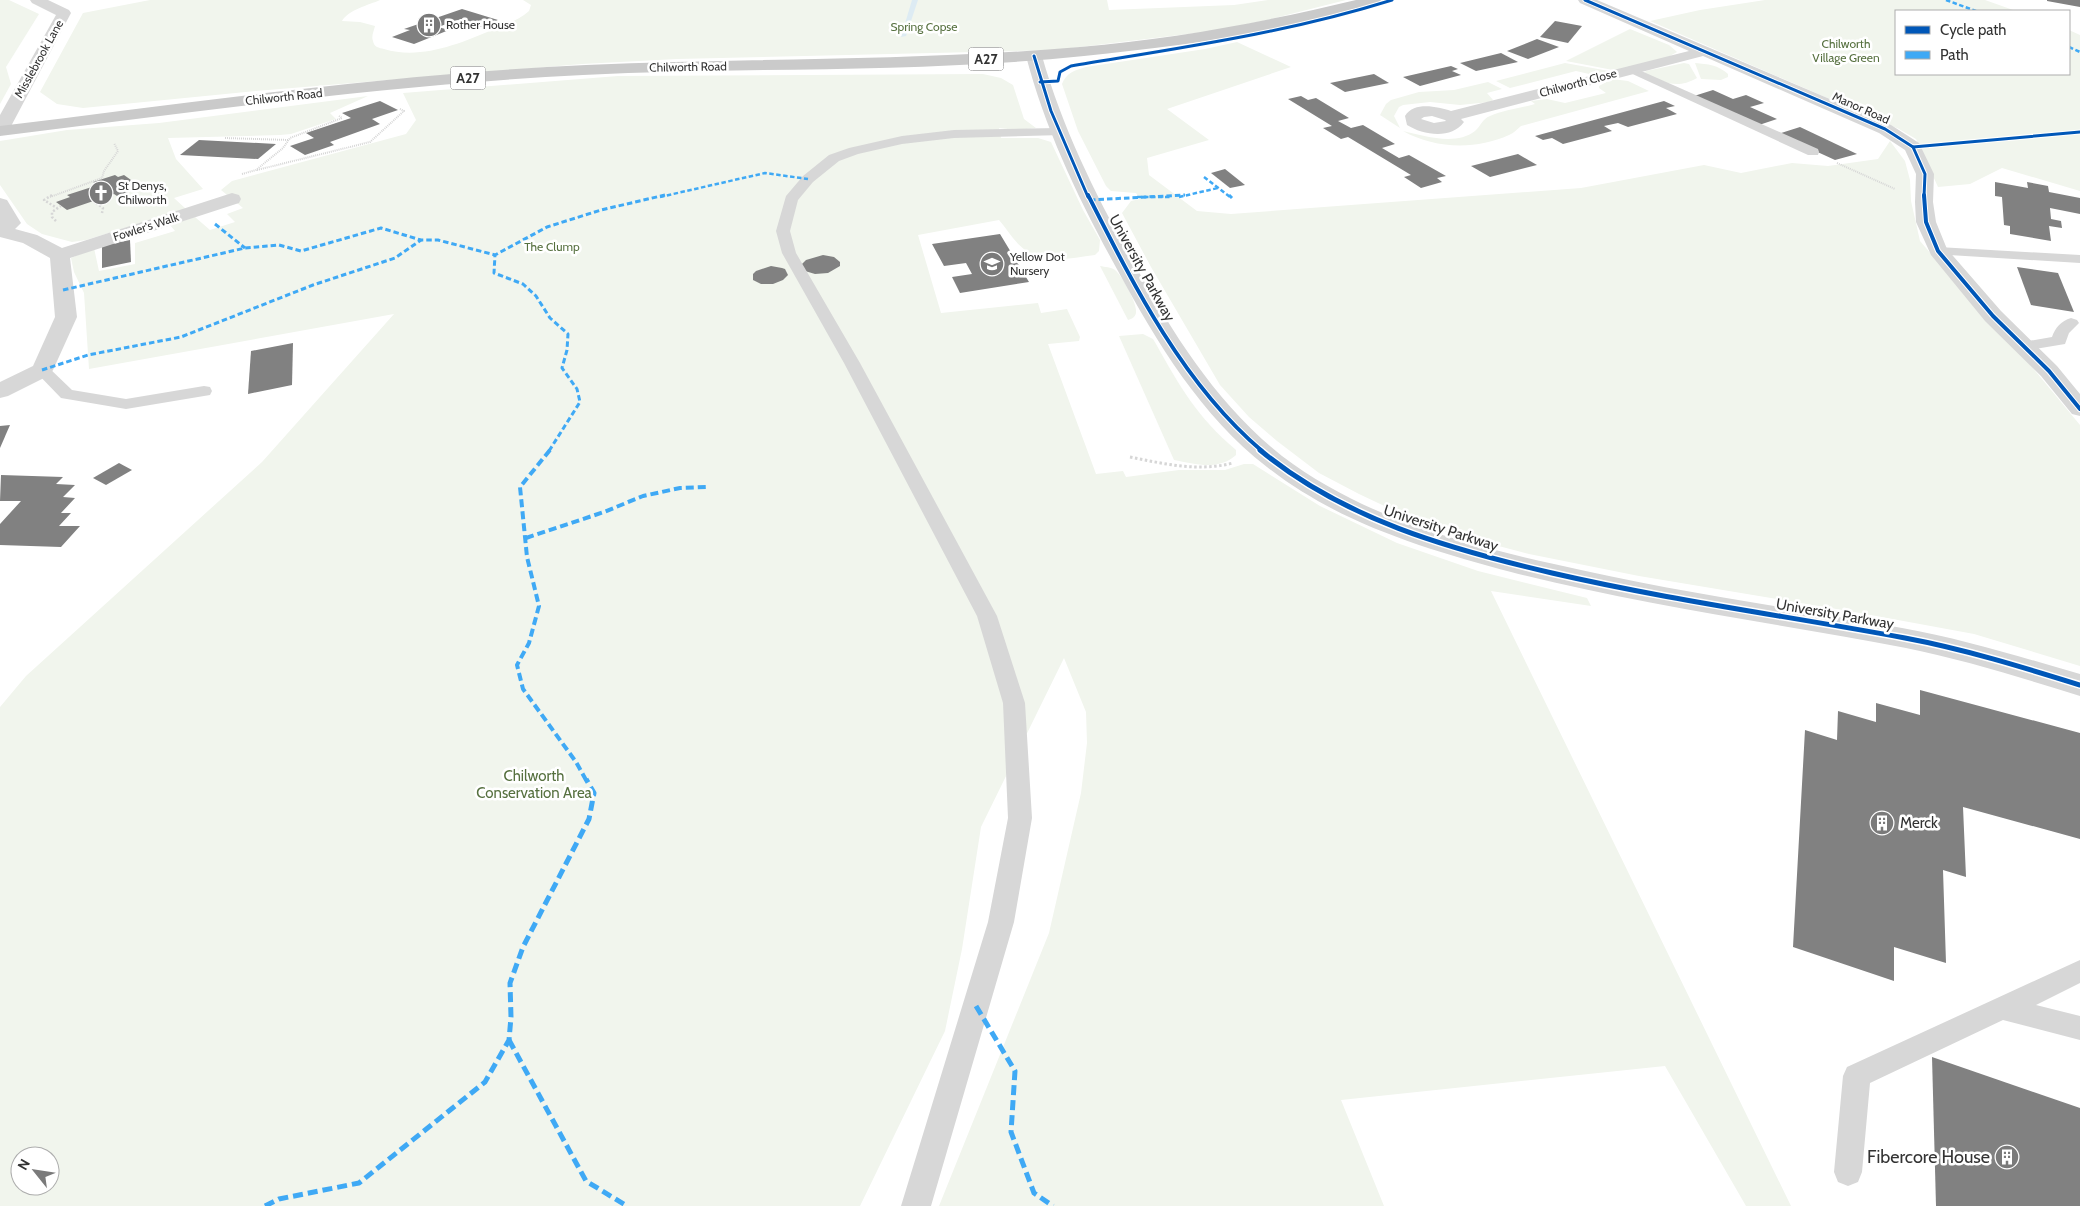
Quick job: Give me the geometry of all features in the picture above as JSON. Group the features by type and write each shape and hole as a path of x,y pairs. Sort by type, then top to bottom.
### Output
{"main road":[{"name":"Chilworth Road","path":"0,131 386,86 586,70 841,64 1034,56 1116,50 1226,35 1308,18 1374,0"}],"street":[{"name":"Misslebrook Lane","path":"0,131 64,13 37,0"},
{"name":"Manor Road","path":"1585,0 1885,129 1913,147 1925,174 1924,202 1926,222 1938,252 1992,316 2049,371 2080,409"},
{"name":"Chilworth Close","path":"1450,116 1706,51"},
{"name":"University Parkway","path":"1034,56 1040,82 1058,132 1112,242 1157,325 1200,387 1224,416 1262,451 1307,485 1365,516 1407,533 1457,549 1566,578 1950,648 2080,685"},
{"name":"Fowler's Walk","path":"60,255 232,199"},
{"path":"0,204 11,224 0,231"},
{"path":"0,231 30,238 60,255 66,317 42,370 0,391"}],"lane":[{"path":"1630,70 1813,152"},
{"path":"916,1206 1001,922 1020,818 1014,703 987,616 852,363 788,252 783,231 791,199 808,179 834,158 854,151 902,140 954,134 1058,132"},
{"path":"1938,252 2080,259"},
{"path":"2023,346 2058,342 2062,331 2071,323"},
{"path":"42,370 68,394 126,404 204,391"},
{"path":"1848,1172 1857,1076 2080,971"},
{"path":"2002,1008 2080,1028"}],"path":[{"path":"235,177 256,170 370,142 404,111 384,97 386,86"},
{"path":"224,138 288,140 306,131 342,118 335,113 343,110"},
{"path":"57,208 44,200 102,178 104,171 118,151 117,145 110,136 112,127 120,116"},
{"path":"256,170 283,148 288,140"},
{"path":"1813,152 1924,202"},
{"path":"61,206 52,212 52,217 61,223"},
{"path":"1130,457 1189,468 1208,468 1238,462 1262,451"}],"green space":[{"path":"0,0 9,0 39,14 6,67 11,84 0,104"},
{"name":"Spring Copse","path":"150,0 380,0 354,11 342,21 360,22 375,26 372,37 376,46 398,52 411,53 425,52 453,45 516,20 529,11 531,5 523,0 1107,0 1109,10 1234,5 1268,0 1346,0 1267,20 1213,31 1055,50 677,59 582,64 256,91 83,108 57,104 40,92 83,13"},
{"name":"Chilworth Village Green","path":"1765,0 1985,0 2013,10 1895,10 1895,75 2070,75 2070,30 2080,35 2080,191 2002,168 1970,184 1938,187 1916,139 1899,129 1650,21 1700,10"},
{"path":"1630,29 1669,45 1677,52 1663,60 1618,71 1566,61"},
{"path":"1237,42 1291,67 1167,109 1209,140 1147,158 1149,175 1197,211 1231,214 1581,188 1704,165 1741,173 1792,163 1828,166 1878,159 1890,141 1905,161 1920,241 1968,297 2022,355 2080,425 2080,666 1974,634 1639,576 1529,554 1431,528 1319,473 1249,417 1220,385 1151,267 1122,213 1131,201 1140,199 1136,193 1111,191 1106,186 1078,131 1062,84 1071,72 1086,67 1205,49"},
{"path":"1565,63 1609,71 1598,76 1576,71 1510,88 1496,81"},
{"path":"1684,63 1689,64 1697,78 1683,84 1664,82 1644,73 1646,71"},
{"path":"1695,63 1717,67 1728,74 1728,77 1721,80 1701,79"},
{"name":"Chilworth Conservation Area","path":"983,74 1001,78 1013,85 1024,119 1036,128 1016,130 999,128 1001,138 1038,138 1051,142 1083,210 1100,240 1099,251 1095,255 1068,259 1041,258 1021,247 999,220 918,235 941,313 1038,303 1041,313 1067,309 1080,337 1079,341 1048,344 1096,474 1123,471 1126,477 1179,470 1225,470 1244,464 1253,464 1320,506 1397,543 1478,571 1587,598 1591,606 1491,591 1791,1206 1746,1206 1665,1066 1341,1100 1384,1206 939,1206 1049,933 1081,793 1087,743 1086,712 1064,658 981,827 962,949 945,1031 860,1206 0,1206 0,707 26,676 262,462 394,314 89,369 84,293 74,272 71,258 94,248 99,271 135,264 135,243 175,231 170,225 195,217 210,230 235,222 227,214 243,208 221,190 232,181 406,134 416,120 403,93 618,76"},
{"path":"1612,79 1628,81 1649,91 1521,126 1509,135 1483,143 1469,145 1442,144 1415,137 1403,131 1440,138 1459,138 1475,131 1487,117 1535,104 1531,101 1547,99 1565,103 1606,93 1599,86"},
{"path":"1488,82 1502,89 1487,93 1493,100 1490,102 1460,105 1430,102 1403,105 1399,107 1394,116 1400,128 1380,115 1386,104 1391,100 1419,92 1454,90"},
{"path":"368,96 330,113 336,119 291,134 168,138 176,159 203,189 174,198 186,209 86,240 72,242 42,234 27,224 0,185 0,141 67,130 159,123"},
{"path":"1100,266 1110,268 1118,273 1132,297 1136,309 1134,317 1128,320"},
{"path":"1143,334 1153,339 1190,401 1210,426 1236,450 1236,455 1229,460 1214,465 1174,460 1119,336"}],"building":[{"path":"2080,0 2080,7 2047,1"},
{"name":"Rother House","path":"462,9 498,20 481,27 458,20 438,27 449,30 414,44 392,37 410,30 404,29"},
{"path":"1555,21 1582,26 1568,43 1540,37"},
{"path":"1537,39 1559,47 1528,59 1507,51"},
{"path":"1501,53 1518,62 1476,71 1460,63"},
{"path":"1451,66 1458,69 1452,71 1461,75 1420,86 1403,77"},
{"path":"1374,74 1389,83 1345,92 1330,83"},
{"path":"1713,90 1733,99 1746,95 1764,103 1750,107 1777,119 1759,125 1694,96"},
{"path":"1301,96 1308,100 1316,98 1349,118 1338,121 1351,128 1363,125 1395,144 1382,148 1399,158 1409,155 1446,176 1437,178 1442,182 1421,188 1404,177 1411,175 1348,137 1341,139 1323,128 1332,126 1288,99"},
{"path":"380,101 398,110 372,119 380,124 330,142 334,145 305,155 290,146 314,138 306,133 351,118 342,113"},
{"path":"1664,101 1675,106 1666,108 1677,114 1628,127 1618,123 1604,126 1612,131 1563,144 1552,138 1543,140 1535,136"},
{"path":"1800,127 1857,154 1835,160 1778,134"},
{"path":"199,140 276,144 258,159 180,155"},
{"path":"1518,154 1537,165 1490,177 1471,166"},
{"path":"1225,169 1245,185 1230,188 1211,173"},
{"name":"St Denys, Chilworth","path":"115,175 118,177 124,175 138,185 126,188 131,191 117,196 114,194 67,210 56,202 70,197 67,195 98,185 93,182"},
{"path":"1995,182 2028,188 2027,182 2048,186 2049,192 2080,198 2080,214 2050,208 2051,219 2061,221 2062,228 2049,226 2051,241 2010,234 2010,226 2004,225 2002,197 1995,196"},
{"name":"Yellow Dot Nursery","path":"1000,234 1029,282 960,293 952,277 972,274 966,263 944,266 932,244"},
{"path":"130,240 131,262 102,268 102,246"},
{"path":"823,255 834,257 840,262 840,266 828,273 815,274 805,271 801,265 806,260"},
{"path":"771,266 785,269 788,275 783,280 773,284 761,284 753,280 753,274 756,271"},
{"path":"2017,267 2058,273 2074,312 2031,305"},
{"path":"293,343 292,385 248,394 251,351"},
{"path":"10,425 0,448 0,426"},
{"path":"119,463 132,470 106,485 93,478"},
{"path":"1,475 63,477 56,484 75,485 63,497 75,498 61,513 71,513 59,526 80,526 61,547 0,545 0,524 21,501 0,501"},
{"name":"Merck","path":"1920,690 2080,733 2080,839 1963,807 1966,877 1943,870 1946,963 1894,947 1894,981 1793,947 1805,730 1837,740 1838,711 1876,722 1876,703 1920,715"},
{"name":"Fibercore House","path":"1932,1057 2080,1108 2080,1206 1936,1206"}],"waterway":[{"path":"903,36 915,0"}],"marked path":[{"path":"1946,0 1973,10"},
{"path":"2070,47 2080,52"},
{"path":"265,1206 279,1199 359,1183 485,1082 509,1040 511,1017 510,983 523,947 589,819 594,793 576,762 523,689 517,665 529,643 539,606 527,557 520,487 543,460 580,402 577,389 562,368 567,350 568,334 550,318 536,296 523,284 494,273 495,255 547,227 601,210 765,173 808,179"},
{"path":"1204,177 1232,198"},
{"path":"1090,200 1148,196 1178,197 1218,188"},
{"path":"215,224 245,248"},
{"path":"63,290 245,248 279,245 301,251 381,228 421,240 438,240 495,255"},
{"path":"42,370 88,355 181,337 313,285 395,258 421,240"},
{"path":"526,538 604,512 643,496 680,488 708,487"},
{"path":"976,1006 1015,1071 1011,1132 1034,1193 1053,1206"},
{"path":"509,1040 586,1181 627,1206"}],"cycle path":[{"path":"1040,82 1058,81 1060,72 1071,66 1250,37 1351,13 1392,0"},
{"path":"1585,0 1885,129 1913,147 1925,174 1924,202 1926,222 1938,251 1993,316 2049,371 2080,409"},
{"path":"1034,56 1061,138 1085,191 1126,268 1173,347 1209,397 1250,441 1300,480 1327,496 1384,523 1474,553 1603,584 1930,643 2032,670 2080,685"},
{"path":"1913,147 2080,132"}],"place":[{"name":"Rother House","path":"429,25"},
{"name":"St Denys, Chilworth","path":"101,193"},
{"name":"Yellow Dot Nursery","path":"992,264"},
{"name":"Merck","path":"1882,823"},
{"name":"Fibercore House","path":"2007,1157"}],"park label":[{"name":"The Clump","path":"552,247"}]}
